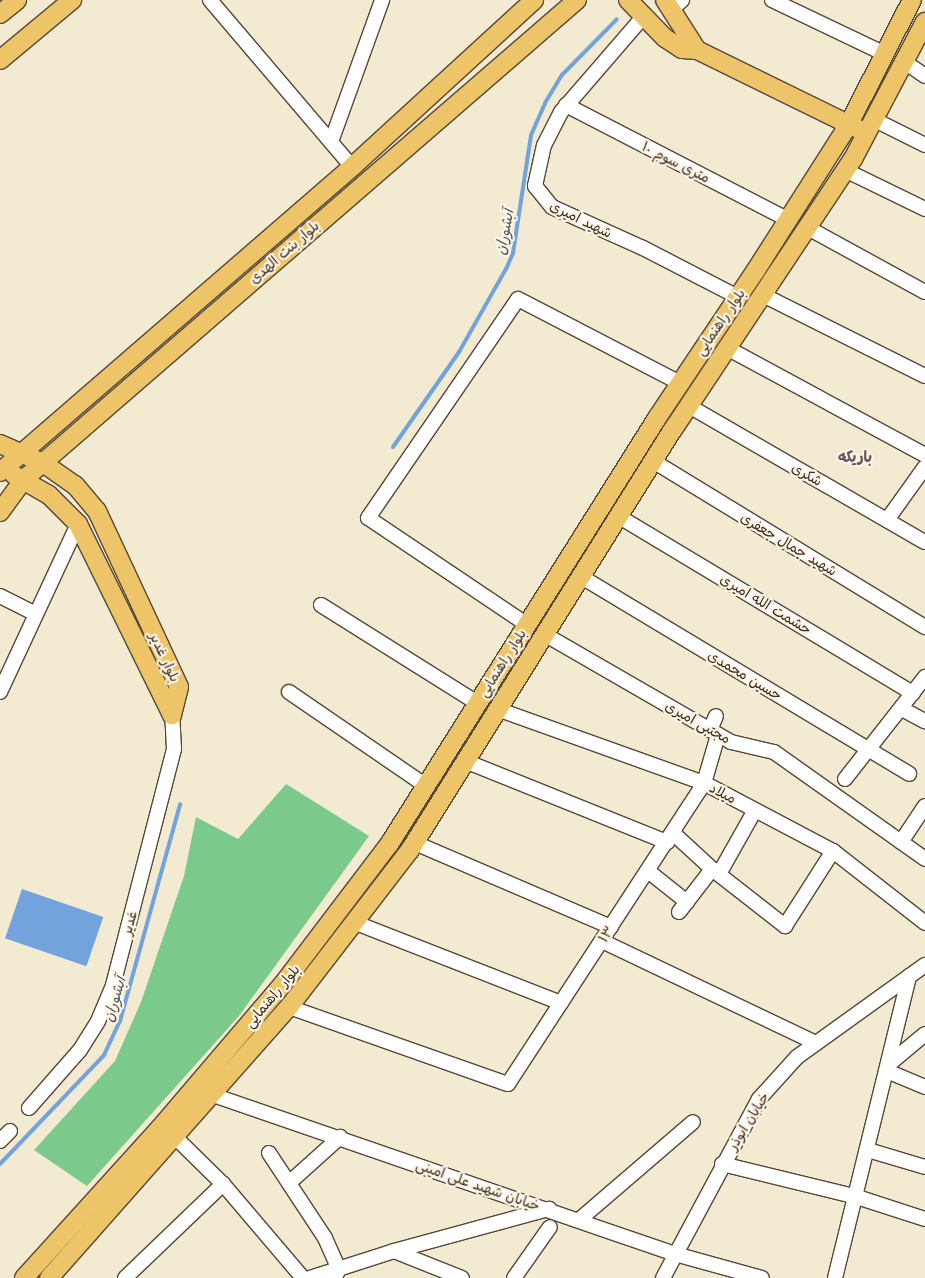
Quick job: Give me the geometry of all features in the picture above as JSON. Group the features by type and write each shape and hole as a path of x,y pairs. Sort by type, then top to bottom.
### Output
{"main road":[{"path":"0,14 16,0"},
{"path":"0,60 72,0"},
{"name":"بلوار بنت الهدی","path":"1,470 352,167 534,0"},
{"name":"بلوار بنت الهدی","path":"0,512 24,480 43,463 577,0"},
{"path":"628,0 643,17 682,49 697,50 849,124 871,126"},
{"name":"بلوار راهنمایی","path":"24,1278 198,1083 334,920 390,844 526,624 736,296 849,124 912,0"},
{"path":"672,3 697,50"},
{"name":"بلوار راهنمایی","path":"49,1278 176,1137 289,1007 356,923 414,843 653,461 845,170 906,63 925,22"},
{"name":"بلوار غدیر","path":"0,444 43,463 75,485 97,511 179,686 172,715"},
{"name":"بلوار غدیر","path":"1,470 24,480 49,495 78,524 172,715"}],"street":[{"path":"210,0 352,167"},
{"path":"331,142 382,0"},
{"path":"772,0 885,54"},
{"name":"شهید امیری","path":"643,17 566,104 550,130 536,174 535,186 542,198 552,207 643,248 736,296"},
{"path":"906,63 925,76"},
{"name":"۱۰ متری سوم","path":"566,104 787,219"},
{"path":"871,126 925,145"},
{"path":"845,170 925,210"},
{"path":"808,228 925,292"},
{"path":"763,295 925,376"},
{"path":"526,624 368,518 518,299 680,383"},
{"path":"727,348 925,455"},
{"name":"شکری","path":"689,406 925,542"},
{"name":"شهید جمال جعفری","path":"653,461 925,627"},
{"path":"887,520 925,467"},
{"name":"حشمت الله امیری","path":"618,516 913,693"},
{"path":"0,692 78,524"},
{"name":"حسین محمدی","path":"580,576 909,774"},
{"path":"0,596 36,614"},
{"path":"321,605 477,703"},
{"name":"مجتبی امیری","path":"544,634 731,742 774,752 925,859"},
{"path":"845,779 902,710 925,677"},
{"path":"289,692 425,785"},
{"name":"میلاد","path":"497,709 704,783 833,851 925,924"},
{"path":"902,710 925,721"},
{"name":"غدیر","path":"29,1108 80,1050 98,1021 113,985 174,749 172,715"},
{"name":"۱۳","path":"289,1007 508,1084 670,838 704,783 716,716"},
{"path":"465,761 670,838 785,926 833,851"},
{"path":"901,842 925,806"},
{"path":"648,871 683,907 716,872 755,810"},
{"path":"414,843 610,927"},
{"path":"356,923 561,1003"},
{"path":"602,941 816,1043"},
{"name":"خیابان ابوذر","path":"663,1278 758,1099 797,1057 925,965"},
{"path":"835,1278 857,1197 909,976"},
{"path":"888,1067 925,1034"},
{"path":"888,1067 925,1087"},
{"name":"خیابان شهید علی امینی","path":"198,1083 213,1094 675,1254 762,1278"},
{"path":"579,1220 693,1122"},
{"path":"176,1137 223,1184 302,1278"},
{"path":"289,1183 340,1137"},
{"path":"868,1150 925,1167"},
{"path":"269,1153 325,1238 337,1274"},
{"path":"722,1164 857,1197 925,1219"},
{"path":"125,1278 223,1184"},
{"path":"310,1278 337,1274 394,1251 549,1210"},
{"path":"514,1278 550,1227"},
{"path":"394,1251 462,1278"}],"green space":[{"path":"286,784 369,836 239,1016 87,1186 34,1150 115,1061 141,1002 184,876 196,817 238,839"}],"water":[{"path":"22,889 103,917 86,966 5,938"}],"waterway":[{"name":"آبشوران","path":"393,447 459,352 506,269 513,253 531,135 545,103 562,75 617,19"},
{"name":"آبشوران","path":"0,1164 104,1055 120,1021 180,804"}],"district":[{"name":"باریکه","path":"855,456"}]}
